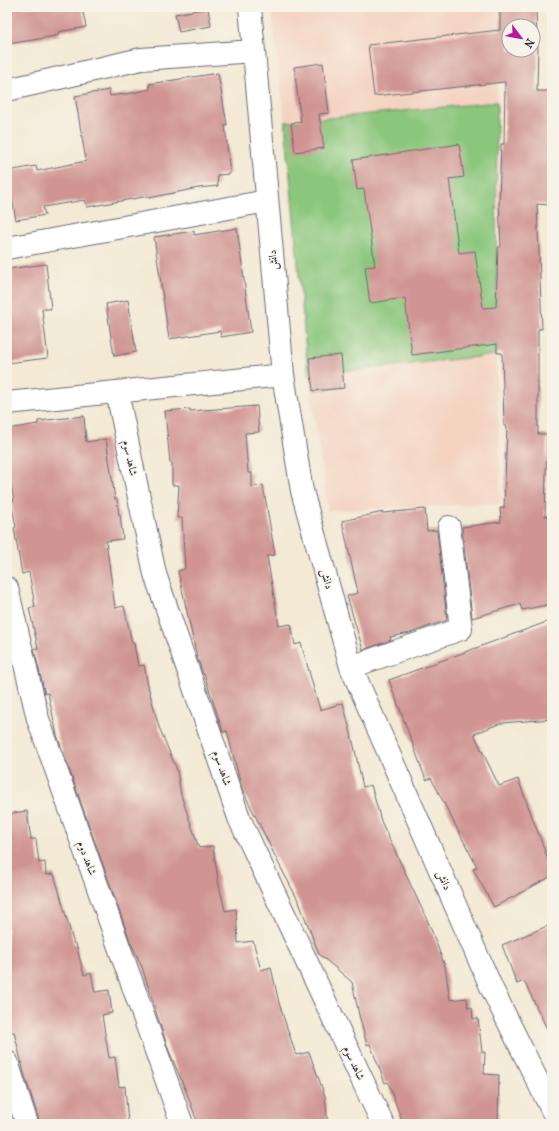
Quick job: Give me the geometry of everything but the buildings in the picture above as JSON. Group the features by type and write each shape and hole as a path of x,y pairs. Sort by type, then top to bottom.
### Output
{"street":[{"name":"دانش","path":"250,7 283,376 302,491 351,667 492,989 552,1110"},
{"path":"7,90 141,59 254,51"},
{"path":"7,248 268,200"},
{"path":"7,403 283,376"},
{"name":"شاهد سوم","path":"117,392 154,574 239,818 383,1124"},
{"path":"351,667 461,629 449,527"},
{"name":"شاهد دوم","path":"7,588 38,719 182,1124"},
{"path":"7,1062 27,1124"}],"shaded area":[{"path":"271,7 499,7 497,102 337,118 285,121"},
{"path":"496,355 501,503 328,511 308,375"}],"green space":[{"path":"497,102 496,355 308,375 285,122"}]}
